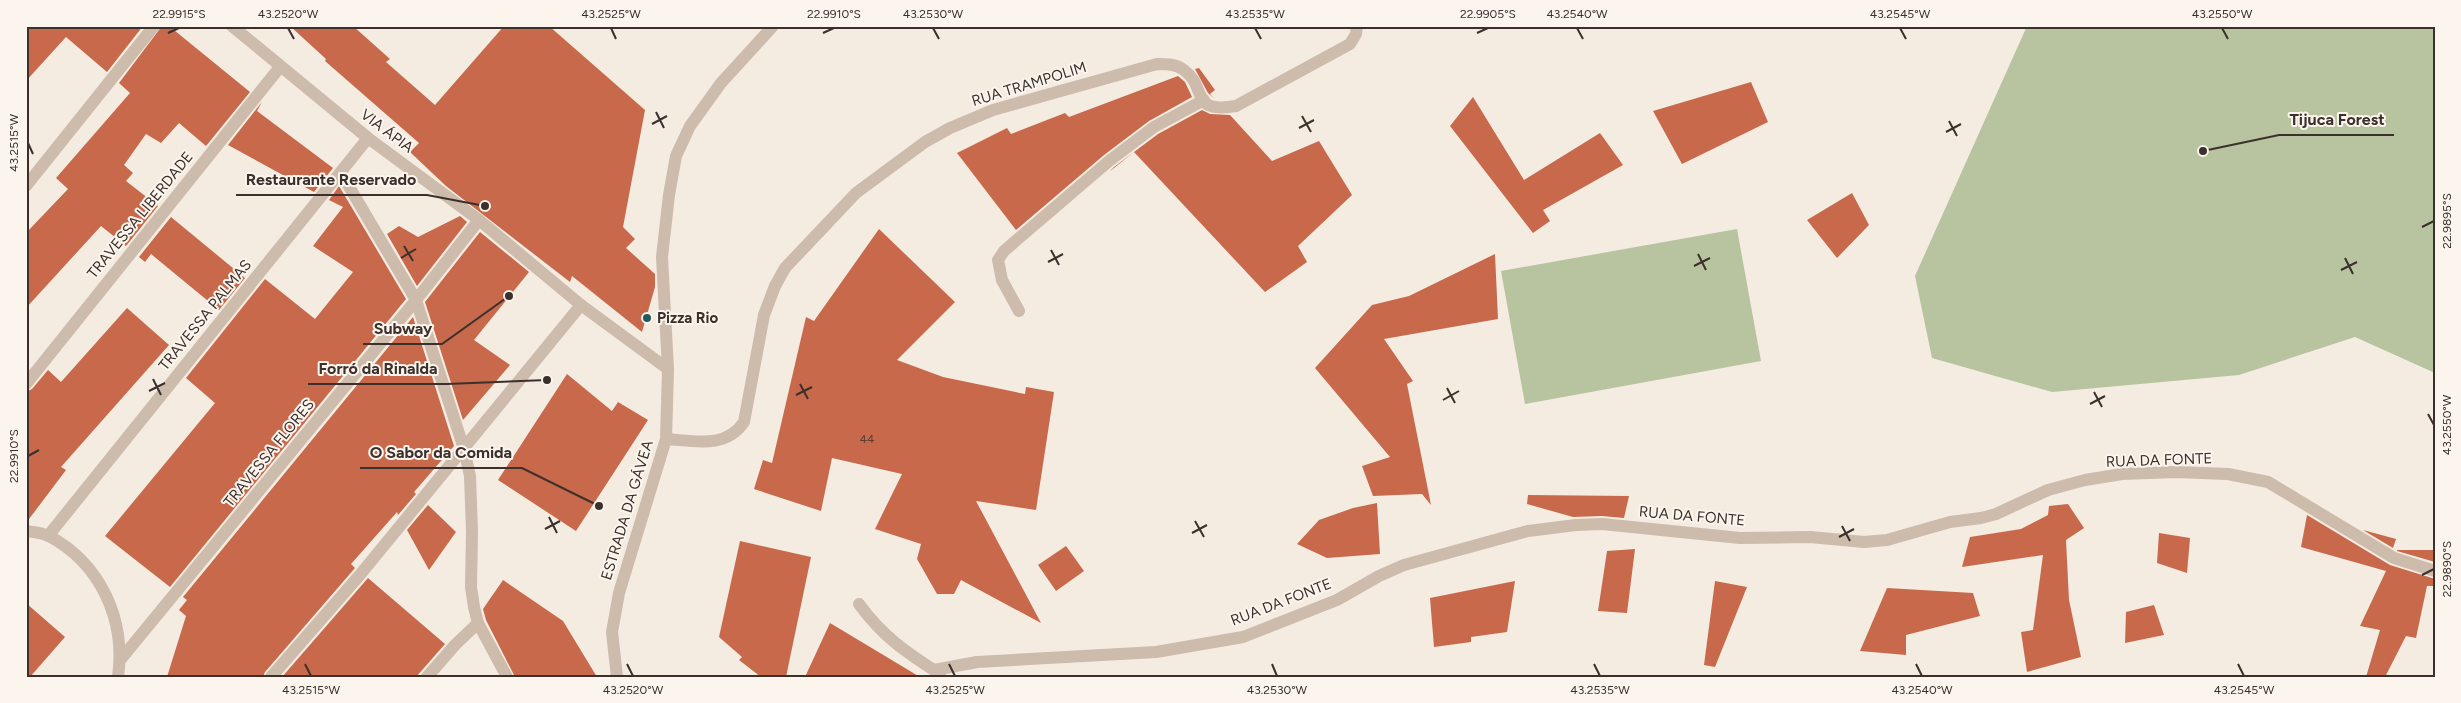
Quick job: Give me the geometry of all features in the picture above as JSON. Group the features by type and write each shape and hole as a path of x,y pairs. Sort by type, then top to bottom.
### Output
{"street":[{"path":"26,186 154,26"},
{"name":"VIA ÁPIA","path":"232,26 368,138 479,220 581,305 668,369"},
{"name":"ESTRADA DA GÁVEA","path":"613,675 612,632 619,593 666,439 668,369 662,257 669,195 676,156 690,126 720,83 773,26"},
{"path":"1019,311 1002,280 998,260 1004,251 1109,161 1154,127 1204,100 1218,109 1245,103 1350,44 1356,34 1357,26"},
{"name":"RUA TRAMPOLIM","path":"666,439 717,442 738,431 744,422 764,315 785,268 856,193 925,142 950,128 993,110 1157,64 1173,65 1184,70 1204,100"},
{"name":"TRAVESSA LIBERDADE","path":"26,384 280,67"},
{"name":"TRAVESSA PALMAS","path":"48,536 368,138"},
{"path":"341,172 416,300 464,449 470,476 471,587 478,623 507,677"},
{"name":"TRAVESSA FLORES","path":"121,659 416,300 479,220"},
{"path":"272,677 464,449 581,305"},
{"name":"RUA DA FONTE","path":"939,674 978,662 1156,652 1243,637 1337,600 1378,576 1404,565 1528,531 1576,524 1602,524 1740,538 1810,537 1864,542 1950,522 1981,518 1996,514 2048,490 2085,480 2122,474 2176,472 2228,474 2268,482 2394,558 2435,571"},
{"path":"26,531 48,536 85,563 104,591 117,621 121,659 118,677"},
{"path":"859,604 874,624 890,640 939,674"},
{"path":"427,677 455,645 478,623"}],"green space":[{"path":"2027,26 2435,26 2435,373 2355,337 2239,375 2052,392 1932,358 1915,276"},
{"path":"1737,229 1761,361 1525,404 1501,271"}],"building":[{"path":"26,26 143,26 107,72 66,37 26,81"},
{"path":"162,26 169,26 250,92 206,146 179,123 161,143 146,134 124,165 133,173 126,181 158,206 126,246 101,226 26,308 26,233 68,189 56,178 130,93 119,83"},
{"path":"290,26 353,26 390,59 386,62 435,105 504,26 549,26 645,110 623,227 635,239 626,248 655,274 655,287 642,332 572,276 570,282 446,186 410,152 419,143 325,61 326,59"},
{"path":"1199,68 1215,90 1210,94 1215,99 1208,93 1195,69"},
{"path":"1178,76 1185,82 1192,97 1149,121 1104,155 1016,230 957,153 1007,128 1011,134 1065,113 1069,117"},
{"path":"1751,82 1768,122 1682,164 1653,111"},
{"path":"1473,97 1524,180 1600,133 1623,165 1543,210 1550,221 1533,233 1450,126"},
{"path":"262,102 257,111 333,168 314,192 228,145"},
{"path":"1202,110 1210,114 1230,115 1272,161 1319,141 1352,195 1298,246 1307,262 1265,292 1134,152 1158,134"},
{"path":"339,186 406,299 170,587 105,536 215,403 186,378 265,279 315,319 353,272 313,246 343,207 329,200"},
{"path":"1852,193 1869,225 1837,258 1807,220"},
{"path":"460,216 467,222 417,286 387,234 399,226 418,237"},
{"path":"171,217 245,278 219,310 151,254 145,262 139,257"},
{"path":"879,229 955,302 897,360 943,377 1025,394 1026,387 1054,392 1036,510 976,501 1041,623 961,580 954,594 937,594 917,559 921,544 875,529 902,474 832,458 821,511 754,489 763,460 772,463 806,317 814,321"},
{"path":"480,232 529,272 474,340 510,365 463,420 425,302"},
{"path":"1495,254 1498,319 1384,339 1413,381 1407,384 1431,505 1422,494 1373,496 1362,466 1390,457 1315,368 1372,305 1409,296"},
{"path":"127,308 169,345 61,467 66,470 26,523 26,392 32,389 48,370 61,382"},
{"path":"413,317 454,446 414,492 416,494 398,515 397,512 351,564 355,568 265,672 263,677 167,677 186,616 179,610 187,600 183,597"},
{"path":"567,374 612,411 618,402 648,420 576,531 498,480"},
{"path":"1528,495 1629,496 1624,518 1602,516 1573,517 1527,504"},
{"path":"1377,503 1380,554 1327,558 1297,544 1319,520 1353,508"},
{"path":"2068,504 2084,528 2066,540 2069,600 2081,657 2027,672 2021,632 2033,630 2043,555 1962,567 1970,537 2021,529 2048,515 2049,506"},
{"path":"428,505 456,532 429,570 407,530"},
{"path":"2307,515 2390,565 2435,579 2435,586 2427,586 2416,638 2406,636 2385,677 2366,677 2380,630 2360,626 2386,571 2301,547"},
{"path":"2363,530 2396,539 2393,548"},
{"path":"2159,533 2190,538 2187,573 2157,563"},
{"path":"740,541 811,557 786,677 761,677 739,660 742,657 719,637"},
{"path":"1066,546 1084,571 1056,591 1038,565"},
{"path":"1635,549 1627,613 1598,611 1607,551"},
{"path":"2435,550 2435,562 2397,551"},
{"path":"368,578 445,644 416,677 282,677"},
{"path":"503,580 563,621 597,677 515,677 486,620 483,609"},
{"path":"1515,581 1507,632 1471,637 1471,642 1434,647 1430,598"},
{"path":"1715,581 1747,587 1715,667 1704,665"},
{"path":"1887,588 1973,593 1980,616 1906,635 1906,655 1860,651"},
{"path":"26,603 65,637 30,677 26,677"},
{"path":"2154,605 2164,635 2125,643 2126,612"},
{"path":"830,623 920,677 805,677"}],"place":[{"name":"Tijuca Forest","path":"2203,151"},
{"name":"Restaurante Reservado","path":"485,206"},
{"name":"Subway","path":"509,296"},
{"name":"Pizza Rio","path":"647,318"},
{"name":"Forró da Rinalda","path":"547,380"},
{"name":"O Sabor da Comida","path":"599,506"}]}
